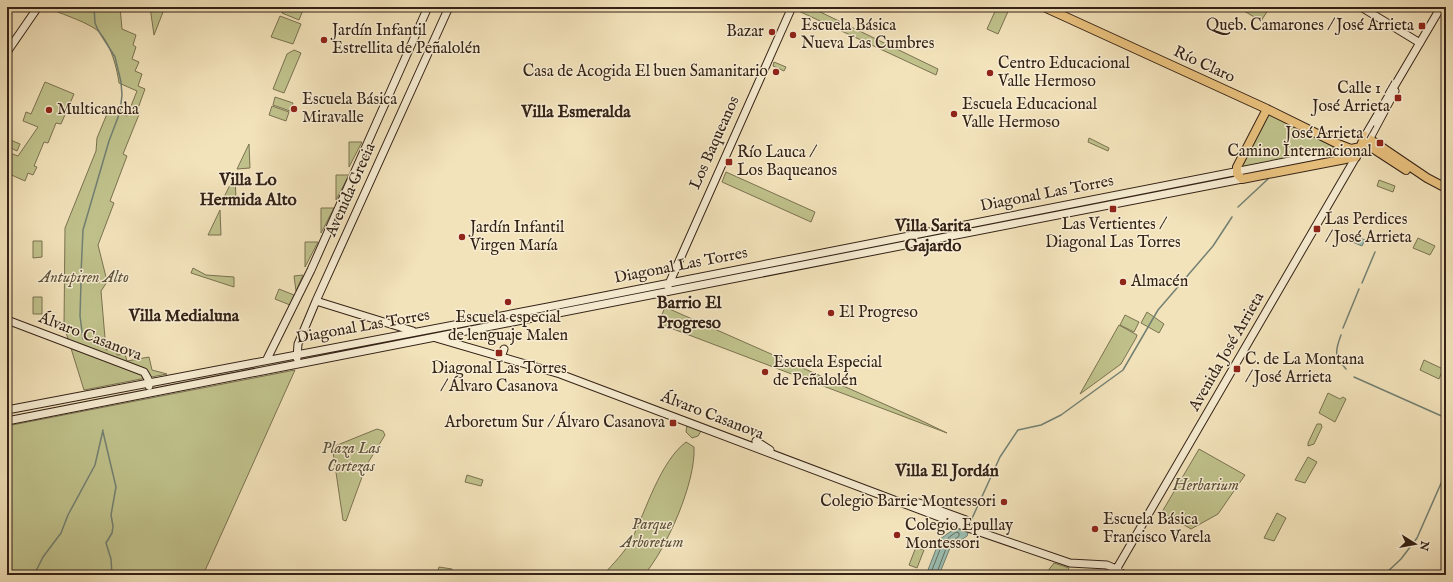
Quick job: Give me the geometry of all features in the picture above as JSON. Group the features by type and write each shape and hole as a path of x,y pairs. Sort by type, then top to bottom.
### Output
{"main road":[{"path":"7,52 38,7"},
{"name":"Avenida Grecia","path":"267,359 311,270 428,7"},
{"name":"Avenida Grecia","path":"296,365 300,339 316,301 449,7"},
{"name":"Los Baqueanos","path":"666,292 669,282 792,7"},
{"name":"Río Claro","path":"1044,7 1351,149"},
{"path":"1361,7 1420,42"},
{"name":"Avenida José Arrieta","path":"1114,573 1392,96 1397,83 1440,7"},
{"path":"1242,179 1238,176 1236,171 1267,109"},
{"path":"1365,141 1446,188"},
{"path":"1365,141 1446,194"},
{"name":"Diagonal Las Torres","path":"7,410 267,359 416,332 1351,149 1365,141"},
{"name":"Diagonal Las Torres","path":"7,421 1356,157"},
{"name":"Álvaro Casanova","path":"316,301 434,338 560,374 780,457 1070,563 1107,565 1114,573 1124,575"},
{"name":"Álvaro Casanova","path":"7,320 144,372 150,392"},
{"path":"501,357 504,349"},
{"path":"52,401 66,409"},
{"path":"756,441 780,457"},
{"name":"Álvaro Casanova","path":"908,504 919,503 966,525"}],"green space":[{"name":"Antupiren Alto","path":"46,7 120,7 122,29 136,35 133,45 136,47 132,59 139,62 135,71 142,74 138,86 145,89 137,111 140,112 123,154 127,156 110,201 114,203 98,245 106,277 109,279 101,291 106,350 116,348 117,355 125,354 127,361 149,357 152,370 167,374 84,390 64,326 65,228 96,151 97,138 109,109 127,116 137,91 119,83 108,45 99,32 82,22"},
{"path":"150,7 165,7 154,35"},
{"path":"284,7 297,7 303,10 299,20 282,13"},
{"path":"790,7 810,7 938,69 936,75"},
{"path":"997,7 1010,7 998,34 987,29"},
{"path":"1247,7 1270,7 1261,21 1244,11"},
{"path":"280,16 301,24 293,44 271,37"},
{"path":"294,50 301,53 284,93 273,89 287,54"},
{"path":"774,62 786,67 784,71 773,66"},
{"path":"45,82 74,94 61,124 56,123 48,143 44,142 34,166 37,167 33,175 28,173 25,181 7,173 7,152 18,156 38,127 23,121 26,112 31,114"},
{"path":"275,97 293,103 290,111 273,105"},
{"path":"272,106 289,112 286,121 269,115"},
{"path":"1268,112 1344,148 1237,169"},
{"path":"1089,138 1109,148 1108,151 1088,142"},
{"path":"8,139 20,144 17,151 7,146"},
{"path":"349,142 362,142 349,167"},
{"path":"249,144 250,168 237,169"},
{"path":"726,172 815,212 811,222 722,182"},
{"path":"235,175 236,200 222,201"},
{"path":"336,175 349,175 336,200"},
{"path":"1379,180 1395,186 1393,192 1377,186"},
{"path":"321,208 334,208 321,233"},
{"path":"220,210 221,235 208,235"},
{"path":"1418,238 1435,246 1430,255 1413,248"},
{"path":"33,241 42,241 42,257 33,258"},
{"path":"305,242 318,242 305,267"},
{"path":"193,268 206,275 234,277 234,287 191,273"},
{"path":"303,275 296,291 294,276"},
{"path":"279,289 294,295 290,305 275,299"},
{"path":"33,297 42,297 42,314 33,314"},
{"path":"665,307 947,433 660,324 659,322"},
{"path":"1147,312 1164,324 1159,333 1141,323"},
{"path":"1125,315 1139,322 1134,332 1120,325"},
{"path":"1119,325 1137,335 1136,338 1121,364 1080,394"},
{"path":"1424,360 1443,369 1439,379 1420,370"},
{"path":"295,370 203,575 7,575 7,426"},
{"path":"1328,393 1340,399 1343,397 1346,399 1335,422 1319,413"},
{"path":"1317,424 1321,424 1322,427 1314,444 1308,446 1308,443"},
{"path":"687,425 701,431 698,436 692,438 686,432"},
{"name":"Plaza Las Cortezas","path":"377,429 383,431 385,435 366,466 346,521 343,520 333,452 335,446"},
{"name":"Parque Arboretum","path":"686,442 694,447 690,478 678,514 662,549 644,575 603,575 619,558 629,544 661,474 677,451"},
{"name":"Herbarium","path":"1199,449 1245,475 1218,514 1191,529 1162,512"},
{"path":"1308,457 1317,462 1305,483 1295,480"},
{"path":"467,475 483,480 481,486 465,482"},
{"path":"1277,513 1286,518 1274,541 1264,538"},
{"path":"916,547 924,550 917,568 909,565"},
{"path":"1054,563 1069,568 1065,575 1047,575 1047,572"},
{"path":"439,567 452,569 451,575 437,573"}],"water":[{"path":"1353,235 1365,240 1362,246 1350,241"},
{"path":"957,527 968,533 967,536 950,548 939,575 926,575 940,539"}],"waterway":[{"path":"81,274 83,230 109,141 120,112 122,95 121,82 115,57 95,23 94,7"},
{"path":"1238,207 1268,179"},
{"path":"969,525 1000,457 1018,430 1041,425 1061,415 1123,370 1158,310 1213,246 1232,217"},
{"path":"1362,283 1375,252"},
{"path":"81,282 80,316 83,339"},
{"path":"1343,328 1359,289"},
{"path":"1341,335 1337,353 1339,360 1346,369"},
{"path":"1354,377 1446,418"},
{"path":"34,575 43,557 61,533 68,515 95,465 103,430"},
{"path":"103,432 116,487 111,515 113,526 112,533 106,543 111,559 112,575"},
{"path":"1384,575 1401,559 1417,538 1446,472"}],"place":[{"name":"Queb. Camarones / José Arrieta","path":"1422,26"},
{"name":"Bazar","path":"772,32"},
{"name":"Escuela Básica Nueva Las Cumbres","path":"793,35"},
{"name":"Jardín Infantil Estrellita de Peñalolén","path":"324,40"},
{"name":"Casa de Acogida El buen Samanitario","path":"776,72"},
{"name":"Centro Educacional Valle Hermoso","path":"990,73"},
{"name":"Calle 1 / José Arrieta","path":"1398,98"},
{"name":"Escuela Básica Miravalle","path":"294,109"},
{"name":"Multicancha","path":"49,110"},
{"name":"Escuela Educacional Valle Hermoso","path":"954,114"},
{"name":"José Arrieta / Camino Internacional","path":"1380,143"},
{"name":"Río Lauca / Los Baqueanos","path":"729,162"},
{"name":"Las Vertientes / Diagonal Las Torres","path":"1113,209"},
{"name":"Las Perdices / José Arrieta","path":"1317,229"},
{"name":"Jardín Infantil Virgen María","path":"462,237"},
{"name":"Almacén","path":"1123,282"},
{"name":"Escuela especial de lenguaje Malen","path":"508,302"},
{"name":"El Progreso","path":"831,313"},
{"name":"Diagonal Las Torres / Álvaro Casanova","path":"499,353"},
{"name":"C. de La Montana / José Arrieta","path":"1237,369"},
{"name":"Escuela Especial de Peñalolén","path":"765,372"},
{"name":"Arboretum Sur / Álvaro Casanova","path":"673,423"},
{"name":"Colegio Barrie Montessori","path":"1004,502"},
{"name":"Escuela Básica Francisco Varela","path":"1095,529"},
{"name":"Colegio Epullay Montessori","path":"897,535"}],"district":[{"name":"Villa Esmeralda","path":"576,112"},
{"name":"Villa Lo Hermida Alto","path":"248,190"},
{"name":"Villa Sarita Gajardo","path":"933,236"},
{"name":"Barrio El Progreso","path":"689,313"},
{"name":"Villa Medialuna","path":"184,316"},
{"name":"Villa El Jordán","path":"947,471"}]}
